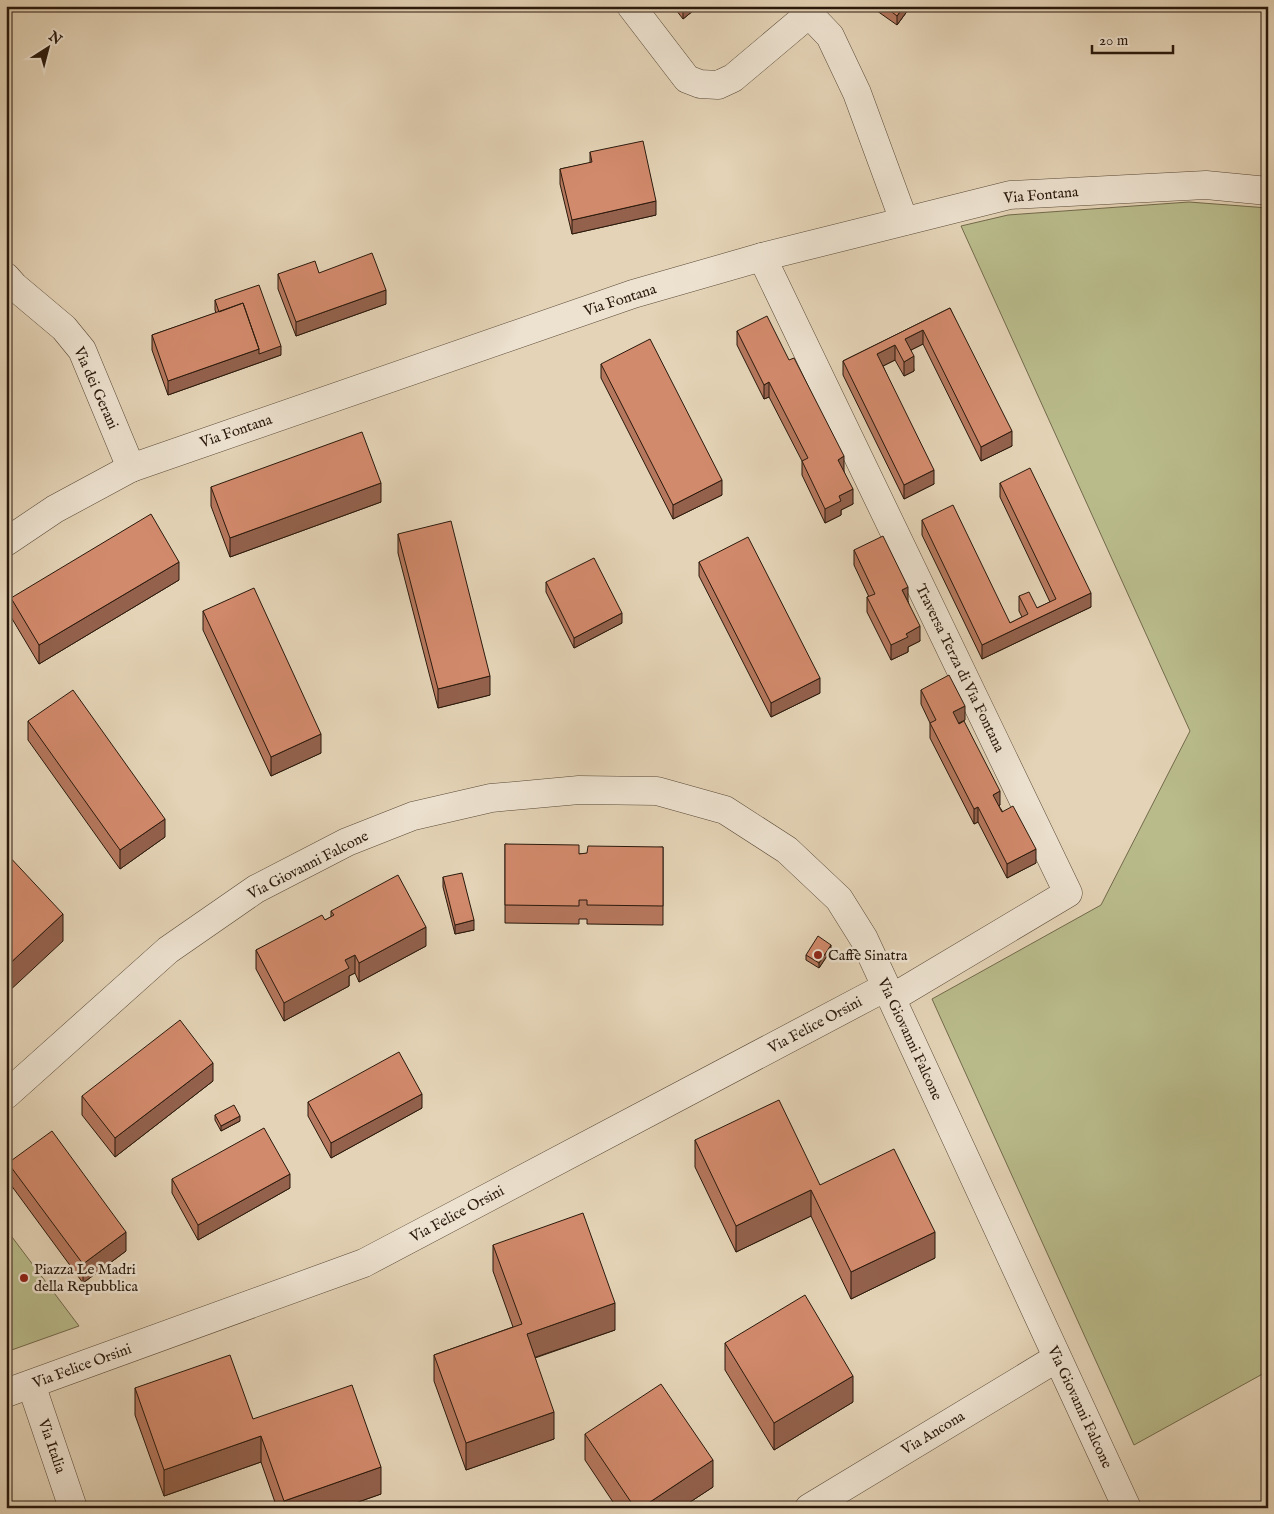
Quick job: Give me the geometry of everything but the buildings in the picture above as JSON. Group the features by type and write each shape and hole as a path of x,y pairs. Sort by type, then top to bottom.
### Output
{"street":[{"path":"631,6 686,79 709,85 718,85 733,78 808,10 830,36 856,93 904,222"},
{"name":"Via Fontana","path":"6,542 55,509 131,468 634,294 762,257 1010,195 1206,185 1268,192"},
{"name":"Traversa Terza di Via Fontana","path":"762,257 1068,893 889,993"},
{"name":"Via dei Gerani","path":"6,277 64,328 82,350 131,468"},
{"name":"Via Giovanni Falcone","path":"6,1095 168,950 256,889 355,839 413,816 491,798 579,790 657,791 725,810 787,850 839,899 864,939 1127,1508"},
{"name":"Via Felice Orsini","path":"19,1389 364,1263 889,993"},
{"name":"Via Ancona","path":"809,1508 1057,1358"},
{"name":"Via Italia","path":"19,1389 73,1508"}],"green space":[{"path":"1189,202 1268,208 1268,1371 1134,1445 932,999 1101,905 1190,731 961,226 1008,215"},
{"path":"6,1229 79,1326 6,1352"}],"place":[{"name":"Caffè Sinatra","path":"818,955"},
{"name":"Piazza Le Madri della Repubblica","path":"24,1278"}]}
